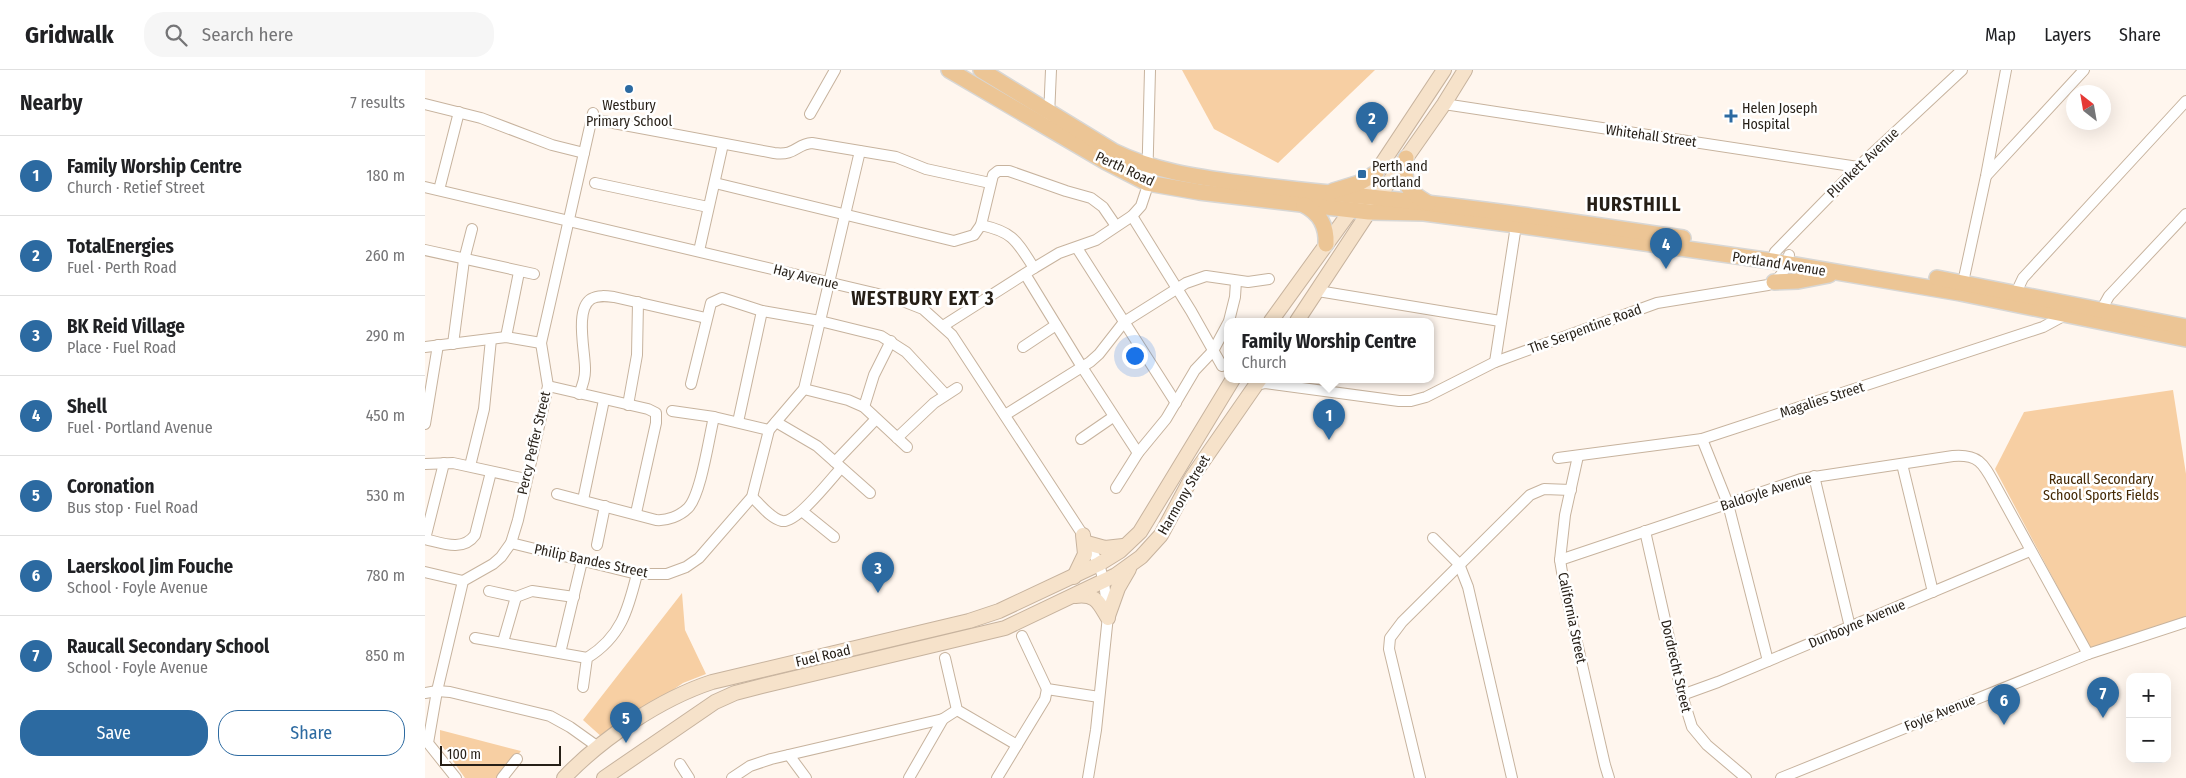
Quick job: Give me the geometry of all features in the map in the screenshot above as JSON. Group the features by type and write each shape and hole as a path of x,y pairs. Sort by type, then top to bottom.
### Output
{"main road":[{"name":"Perth Road","path":"949,70 1113,151 1148,166 1211,179 1322,194 1378,198"},
{"name":"Perth Road","path":"981,70 1107,162 1147,183 1199,192 1369,212"},
{"path":"1273,318 1352,209 1444,70"},
{"path":"1299,318 1465,70"},
{"path":"1406,158 1404,173 1407,186 1414,194 1430,204"},
{"path":"1322,194 1359,183 1376,173"},
{"name":"Portland Avenue","path":"1378,198 1430,204 1962,287 2069,308 2186,338"},
{"path":"1301,204 1311,208 1320,218 1326,232 1326,244"},
{"name":"Portland Avenue","path":"1369,212 1424,213 1517,219"},
{"name":"Portland Avenue","path":"1781,258 1838,273 1962,287"},
{"path":"1774,282 1798,281 1838,273"},
{"name":"Portland Avenue","path":"2099,315 2133,317 2186,328"},
{"path":"2133,317 2177,320 2186,318"},
{"name":"Harmony Street","path":"1099,564 1130,543 1149,517 1230,383"},
{"name":"Harmony Street","path":"1104,582 1133,564 1161,536 1191,477 1256,383"},
{"path":"1073,577 1085,554 1085,539 1110,549 1130,543"},
{"name":"Fuel Road","path":"564,778 597,747 657,706 697,687 969,621 999,612 1099,564"},
{"path":"1108,617 1121,582 1133,564"},
{"name":"Fuel Road","path":"604,778 708,706 735,693 995,631 1016,624 1104,582"},
{"path":"1075,596 1085,594 1093,597 1108,617"}],"street":[{"path":"810,114 835,70"},
{"path":"1048,119 1051,70"},
{"path":"943,326 1059,253 1095,240 1132,216 1143,201 1147,183 1150,70"},
{"name":"Plunkett Avenue","path":"1781,258 1858,167 1962,70"},
{"path":"1962,287 2006,70"},
{"path":"1986,176 2084,70"},
{"path":"2013,298 2023,278 2186,102"},
{"path":"425,104 495,122 565,149 584,154"},
{"name":"Whitehall Street","path":"1444,104 1858,167"},
{"path":"439,190 459,112"},
{"name":"Percy Peffer Street","path":"463,581 493,564 511,543 548,386 541,343 593,116 723,144"},
{"path":"699,251 723,144 780,154 791,153 805,144 812,143 896,157 926,169 990,183"},
{"name":"Philip Bandes Street","path":"511,543 637,574 667,574 685,567 699,558 752,497 772,426 804,389 861,151"},
{"path":"715,183 954,241 974,235 981,225 990,183 995,172 1009,171 1091,198 1103,207 1116,226"},
{"path":"595,183 709,208"},
{"name":"Hay Avenue","path":"425,187 830,283 907,302 923,309 943,326 960,345 1085,539 1099,564 1104,582"},
{"path":"2099,315 2109,296 2186,214"},
{"path":"1132,216 1177,288 1222,366"},
{"path":"1495,362 1517,219"},
{"path":"981,225 1001,230 1011,236 1056,325 1113,417 1138,453"},
{"path":"453,344 464,260 472,229"},
{"path":"1077,248 1176,403"},
{"path":"425,250 534,274"},
{"path":"1774,282 1781,258"},
{"path":"506,337 519,272"},
{"path":"1005,415 1099,354 1124,322 1177,288 1206,276 1254,282 1269,278"},
{"path":"1229,318 1234,302 1236,281"},
{"name":"The Serpentine Road","path":"1265,383 1373,399 1405,401 1419,399 1495,362 1657,303 1774,282"},
{"path":"1318,290 1500,320"},
{"path":"579,394 585,372 582,321 586,303 590,299 600,296 638,302 706,318"},
{"path":"691,384 706,318 711,303 717,298 733,300 762,311 820,321 873,334 891,341 910,356 945,394"},
{"path":"628,405 637,355 638,302"},
{"name":"Magalies Street","path":"1558,458 1702,439 2043,327 2069,308"},
{"path":"738,422 762,311"},
{"path":"1023,347 1056,325"},
{"path":"1116,488 1138,453 1161,426 1195,370 1213,351 1224,330"},
{"path":"425,347 506,337 541,343"},
{"path":"470,466 484,409 491,339"},
{"path":"863,407 874,375 891,341"},
{"path":"425,424 438,345"},
{"path":"1291,383 1296,387"},
{"path":"548,386 656,413 656,423 637,513"},
{"path":"897,438 945,394 957,388"},
{"path":"804,389 848,400 863,407 907,446"},
{"path":"583,500 605,400"},
{"path":"673,411 772,426 808,440 870,493"},
{"path":"557,494 637,513 655,520 670,518 689,507 696,494 714,417"},
{"path":"1081,439 1113,417"},
{"path":"752,497 781,521 790,521 802,511 876,419"},
{"path":"1702,439 1728,504 1768,661"},
{"name":"California Street","path":"1578,456 1565,515 1560,560 1578,651 1609,778"},
{"name":"Baldoyle Avenue","path":"1560,560 1792,481 1814,476 1959,456 1979,460 1994,483 2030,550"},
{"path":"444,463 425,539 456,546 471,541 478,526 491,472"},
{"path":"425,464 444,463 470,466 526,480"},
{"path":"1902,464 1933,592"},
{"path":"1814,476 1850,627"},
{"path":"1420,778 1389,649 1390,638 1402,622 1530,495 1544,489 1571,490"},
{"path":"597,544 605,506"},
{"path":"802,511 834,536"},
{"name":"Dordrecht Street","path":"1645,531 1692,727 1698,736 1746,778"},
{"path":"1433,538 1459,564 1468,587 1512,778"},
{"path":"2030,550 2088,654"},
{"name":"Dunboyne Avenue","path":"1683,695 1850,627 2030,550"},
{"path":"560,653 582,561"},
{"path":"425,572 463,581 437,691 425,757"},
{"path":"583,687 587,658 607,642 623,620 637,574"},
{"path":"1088,778 1108,617 1104,582"},
{"path":"489,591 516,597 532,591 574,597"},
{"path":"503,642 516,597"},
{"name":"Foyle Avenue","path":"1781,778 2088,654 2186,622"},
{"path":"997,778 1045,699 1047,689 1022,636"},
{"path":"475,638 587,658"},
{"path":"945,658 957,710 1017,745"},
{"path":"1047,689 1099,697"},
{"path":"425,693 437,691 459,694 550,716 570,727 597,747"},
{"path":"732,778 759,762 943,719 957,710"},
{"path":"909,778 943,719"},
{"path":"428,743 456,778"},
{"path":"789,755 805,778"},
{"path":"502,778 517,759"},
{"path":"680,764 689,778"}],"green space":[{"path":"1182,70 1375,70 1278,163 1214,129"},
{"name":"Raucall Secondary School Sports Fields","path":"2173,390 2186,474 2186,620 2090,648 1995,469 2024,412"},
{"path":"682,593 685,630 706,674 683,683 603,738 583,720"},
{"path":"440,730 521,751 500,778 465,778 440,743"}],"place":[{"name":"Westbury Primary School","path":"629,89"},
{"name":"Helen Joseph Hospital","path":"1731,116"},
{"name":"TotalEnergies","path":"1372,143"},
{"name":"Perth and Portland","path":"1362,174"},
{"name":"Shell","path":"1666,269"},
{"name":"Family Worship Centre","path":"1329,440"},
{"name":"BK Reid Village","path":"878,593"},
{"name":"Raucall Secondary School","path":"2103,718"},
{"name":"Laerskool Jim Fouche","path":"2004,725"},
{"name":"Coronation","path":"626,743"}],"district":[{"name":"HURSTHILL","path":"1634,204"},
{"name":"WESTBURY EXT 3","path":"923,298"}]}
